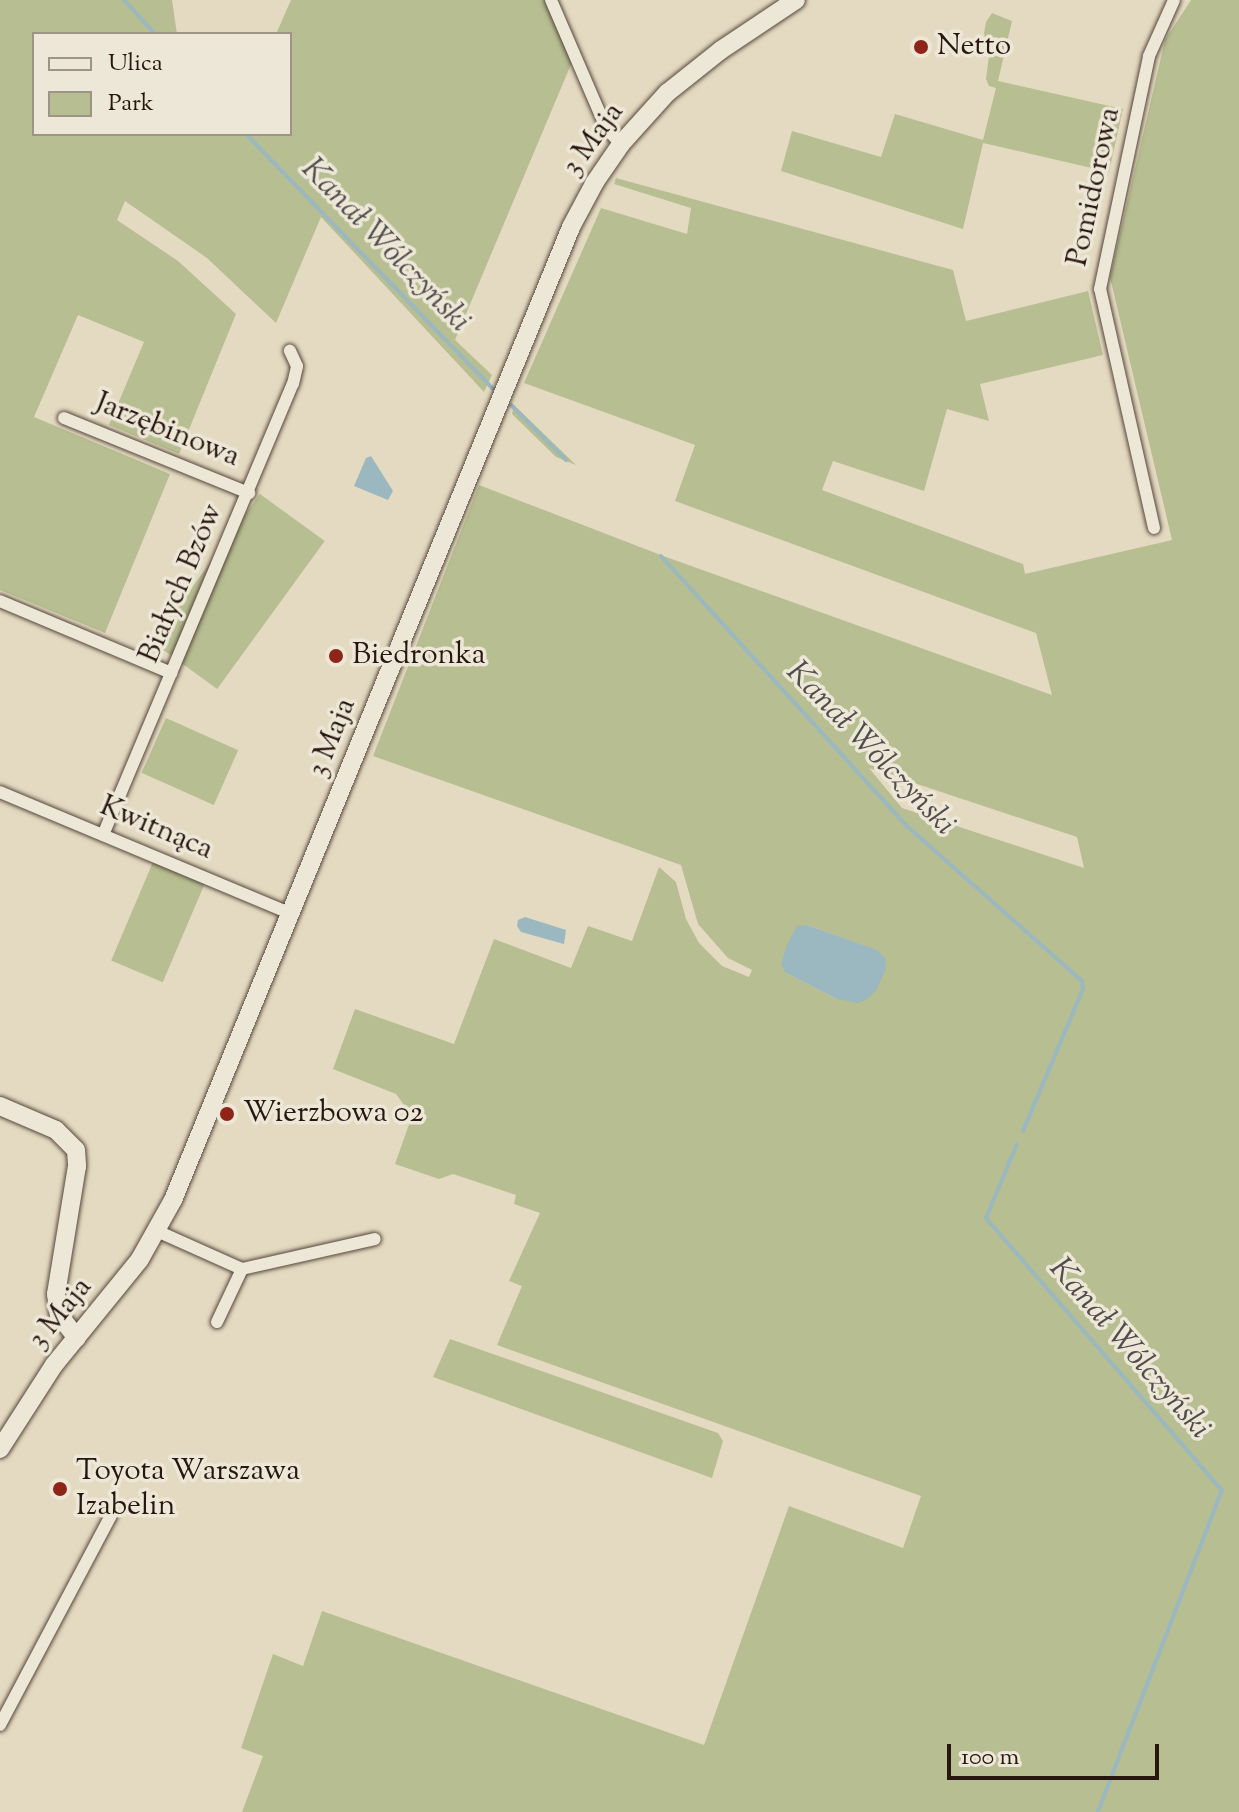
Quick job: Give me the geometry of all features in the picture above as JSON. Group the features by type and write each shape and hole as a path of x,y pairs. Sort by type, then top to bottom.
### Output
{"street":[{"path":"551,0 606,128 621,144"},
{"name":"3 Maja","path":"0,1449 54,1365 140,1259 189,1164 571,227 600,173 621,144 686,76 796,0"},
{"name":"Pomidorowa","path":"1154,528 1100,289 1149,56 1174,0"},
{"name":"Białych Bzów","path":"103,835 293,384 297,366 290,351"},
{"name":"Jarzębinowa","path":"64,418 249,493"},
{"path":"0,601 171,673"},
{"name":"Kwitnąca","path":"0,792 292,914"},
{"path":"0,1106 56,1130 76,1150 77,1166 56,1296 59,1315 77,1338"},
{"path":"157,1231 242,1269 375,1239"},
{"path":"217,1322 242,1269"},
{"path":"0,1725 111,1515"}],"green space":[{"path":"0,0 172,0 177,32 32,32 32,136 292,136 292,32 277,32 291,0 546,0 572,62 455,340 492,375 484,392 321,217 276,323 207,258 125,201 117,220 178,261 236,314 179,454 109,425 144,342 78,315 34,417 170,474 105,633 0,590"},
{"path":"1191,0 1239,0 1239,1812 242,1812 263,1756 241,1748 273,1654 303,1666 322,1611 704,1745 789,1506 903,1548 921,1496 497,1345 522,1286 509,1281 540,1213 514,1204 516,1195 453,1174 439,1179 395,1164 412,1116 396,1094 333,1069 355,1009 454,1044 494,939 571,968 588,926 632,941 659,867 676,882 686,919 699,943 722,966 749,977 752,970 728,958 698,924 681,865 373,756 479,485 666,557 1052,695 1036,633 675,501 695,445 524,383 601,208 687,234 691,208 614,184 616,178 953,270 966,321 1088,291 1103,355 980,384 989,421 947,409 924,491 833,461 822,490 1023,564 1025,574 1172,540 1110,277 1165,40","holes":["869,768 1077,837 1084,868 902,808","807,925 876,950 884,958 837,999 786,973"]},
{"path":"992,13 1012,21 998,81 1123,109 1109,172 983,143 963,229 781,171 792,131 881,157 895,114 983,140 996,88 989,86 986,79 989,56 984,33"},
{"path":"514,405 576,465 556,457 512,414"},
{"path":"260,494 325,541 217,689 152,642"},
{"path":"166,718 238,750 214,805 142,773"},
{"path":"153,862 205,884 163,982 111,960"},
{"path":"450,1339 718,1433 723,1441 712,1478 433,1377"}],"water":[{"path":"371,456 393,491 388,500 354,486 366,458"},
{"path":"525,917 566,930 564,944 521,932 517,926 518,920"},
{"path":"807,925 877,950 885,958 886,969 876,991 858,1003 837,999 786,973 781,964 787,945 797,926"}],"waterway":[{"name":"Kanał Wólczyński","path":"124,0 153,32"},
{"name":"Kanał Wólczyński","path":"248,136 493,389"},
{"name":"Kanał Wólczyński","path":"511,405 566,460"},
{"name":"Kanał Wólczyński","path":"661,556 908,827 1082,981 1083,989 1023,1131"},
{"name":"Kanał Wólczyński","path":"1017,1144 986,1218 1222,1490 1098,1812"}],"place":[{"name":"Netto","path":"921,47"},
{"name":"Biedronka","path":"336,656"},
{"name":"Wierzbowa 02","path":"227,1114"},
{"name":"Toyota Warszawa Izabelin","path":"60,1489"}]}
